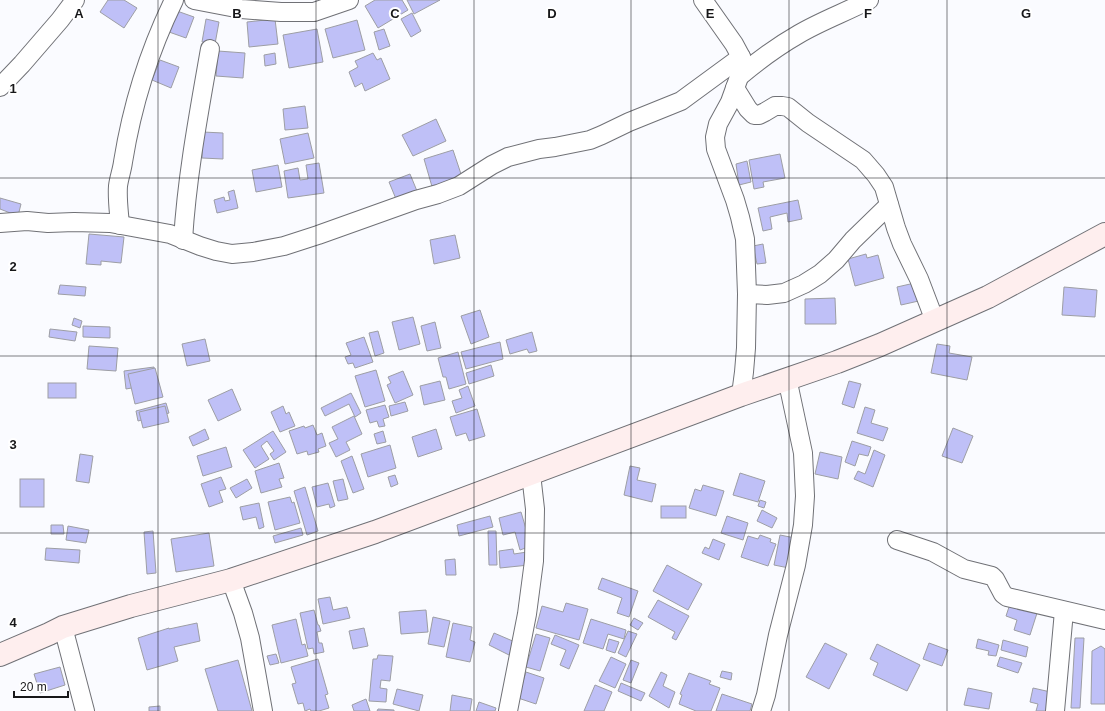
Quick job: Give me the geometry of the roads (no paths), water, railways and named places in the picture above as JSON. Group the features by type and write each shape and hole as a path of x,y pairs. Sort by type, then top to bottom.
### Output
{"street":[{"path":"0,87 60,20 75,0"},
{"path":"120,225 118,185 135,105 150,58 174,0"},
{"path":"194,0 241,9 281,12 314,12 349,0"},
{"path":"703,0 734,44 741,57 743,66 730,102 718,124 715,137 716,149 735,200 742,224 744,239 747,294 746,348 741,395"},
{"path":"738,82 774,49 799,34 869,0"},
{"path":"183,240 191,161 210,49"},
{"path":"0,223 110,223 170,234 200,246 232,254 253,252 284,246 459,186 492,165 508,157 539,149 590,140 681,101 741,57"},
{"path":"738,82 748,109 754,115 759,115 775,106 788,107 808,123 863,160 876,175 884,187 902,244 919,280 935,321"},
{"path":"747,294 767,295 784,293 804,284 820,274 836,260 853,240 889,205"},
{"path":"0,655 63,627 124,608 231,580 375,532 787,378 837,362 880,345 988,297 1105,234"},
{"path":"761,711 766,695 778,634 796,565 803,525 805,496 803,453 787,378"},
{"path":"508,711 527,614 534,561 536,509 531,474"},
{"path":"898,540 933,552 964,569 992,576 1003,594 1007,597 1105,620"},
{"path":"231,580 250,638 263,711"},
{"path":"1055,711 1064,611"},
{"path":"63,627 85,711"}]}
